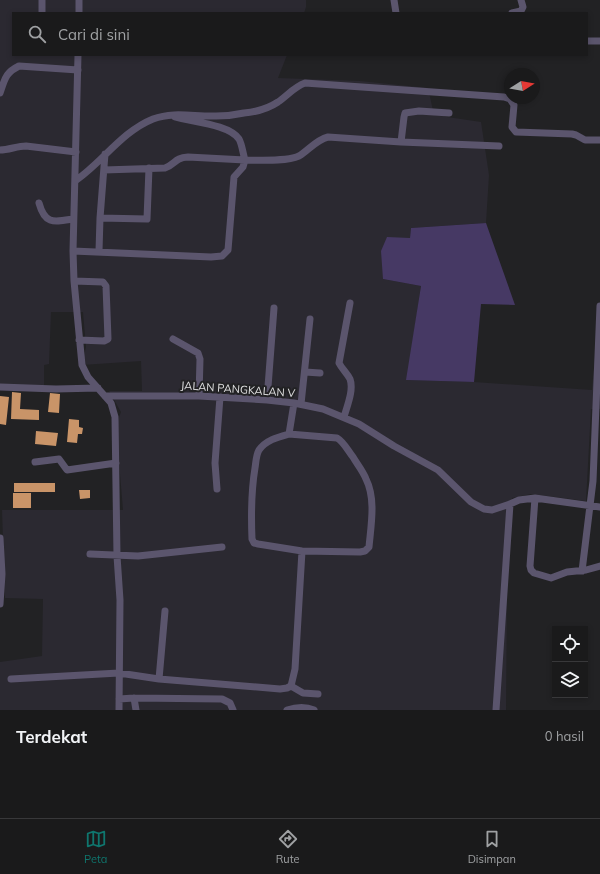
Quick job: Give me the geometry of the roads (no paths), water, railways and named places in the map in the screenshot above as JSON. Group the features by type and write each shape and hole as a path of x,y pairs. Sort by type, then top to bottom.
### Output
{"street":[{"path":"42,0 42,12"},
{"path":"79,0 79,12"},
{"path":"394,0 396,12"},
{"path":"516,12 521,11 523,7 521,0"},
{"path":"588,41 600,42"},
{"path":"78,56 73,219 74,282 82,365 88,377 111,403 114,412 117,556 120,600 119,710"},
{"path":"0,93 6,76 11,70 19,66 78,70"},
{"path":"75,181 123,139 139,127 152,120 169,115 216,116 244,113 265,108 277,103 296,86 305,83 510,99 514,105 512,127 516,132 572,134 584,140 600,140"},
{"path":"401,142 405,113 419,110 449,113"},
{"path":"73,251 211,257 222,256 228,250 234,177 243,167 245,160 239,139 230,131 211,124 186,121 169,115"},
{"path":"104,170 166,168 175,160 188,157 245,160 284,159 298,156 322,138 328,137 499,146"},
{"path":"0,150 9,150 18,146 26,146 76,152"},
{"path":"99,251 105,154"},
{"path":"100,218 147,219 149,168"},
{"path":"39,203 42,214 52,221 73,219"},
{"path":"74,282 103,282 106,286 108,339 104,341 79,340"},
{"path":"344,417 351,385 347,374 341,368 339,363 350,303"},
{"path":"582,570 593,481 597,414 600,306"},
{"path":"267,400 274,308"},
{"path":"288,434 298,404 305,372 310,319"},
{"path":"173,339 198,353 200,359 200,396"},
{"path":"305,372 320,373"},
{"path":"0,387 56,389 98,388"},
{"name":"JALAN PANGKALAN V","path":"105,396 200,396 267,400 298,404 344,417 369,430 394,446 438,470 477,506 488,510 519,500 535,498 600,508"},
{"path":"217,489 215,464 220,397"},
{"path":"288,434 337,438 341,440 366,477 371,496 371,527 368,550 354,552 302,552 254,543 252,539 251,509 257,454 259,450 269,441 288,434"},
{"path":"35,462 59,459 67,470 116,463"},
{"path":"535,498 531,570 534,573 551,578 566,572 600,566"},
{"path":"496,710 510,504"},
{"path":"0,538 2,574 0,604"},
{"path":"90,554 138,556 222,547"},
{"path":"291,686 295,669 302,552"},
{"path":"159,679 165,611"},
{"path":"11,679 119,672 159,679 280,689 291,686"},
{"path":"291,686 303,693 318,694"},
{"path":"134,698 136,710"},
{"path":"119,699 222,699 230,703 233,710"},
{"path":"287,710 299,707 314,710"}]}
